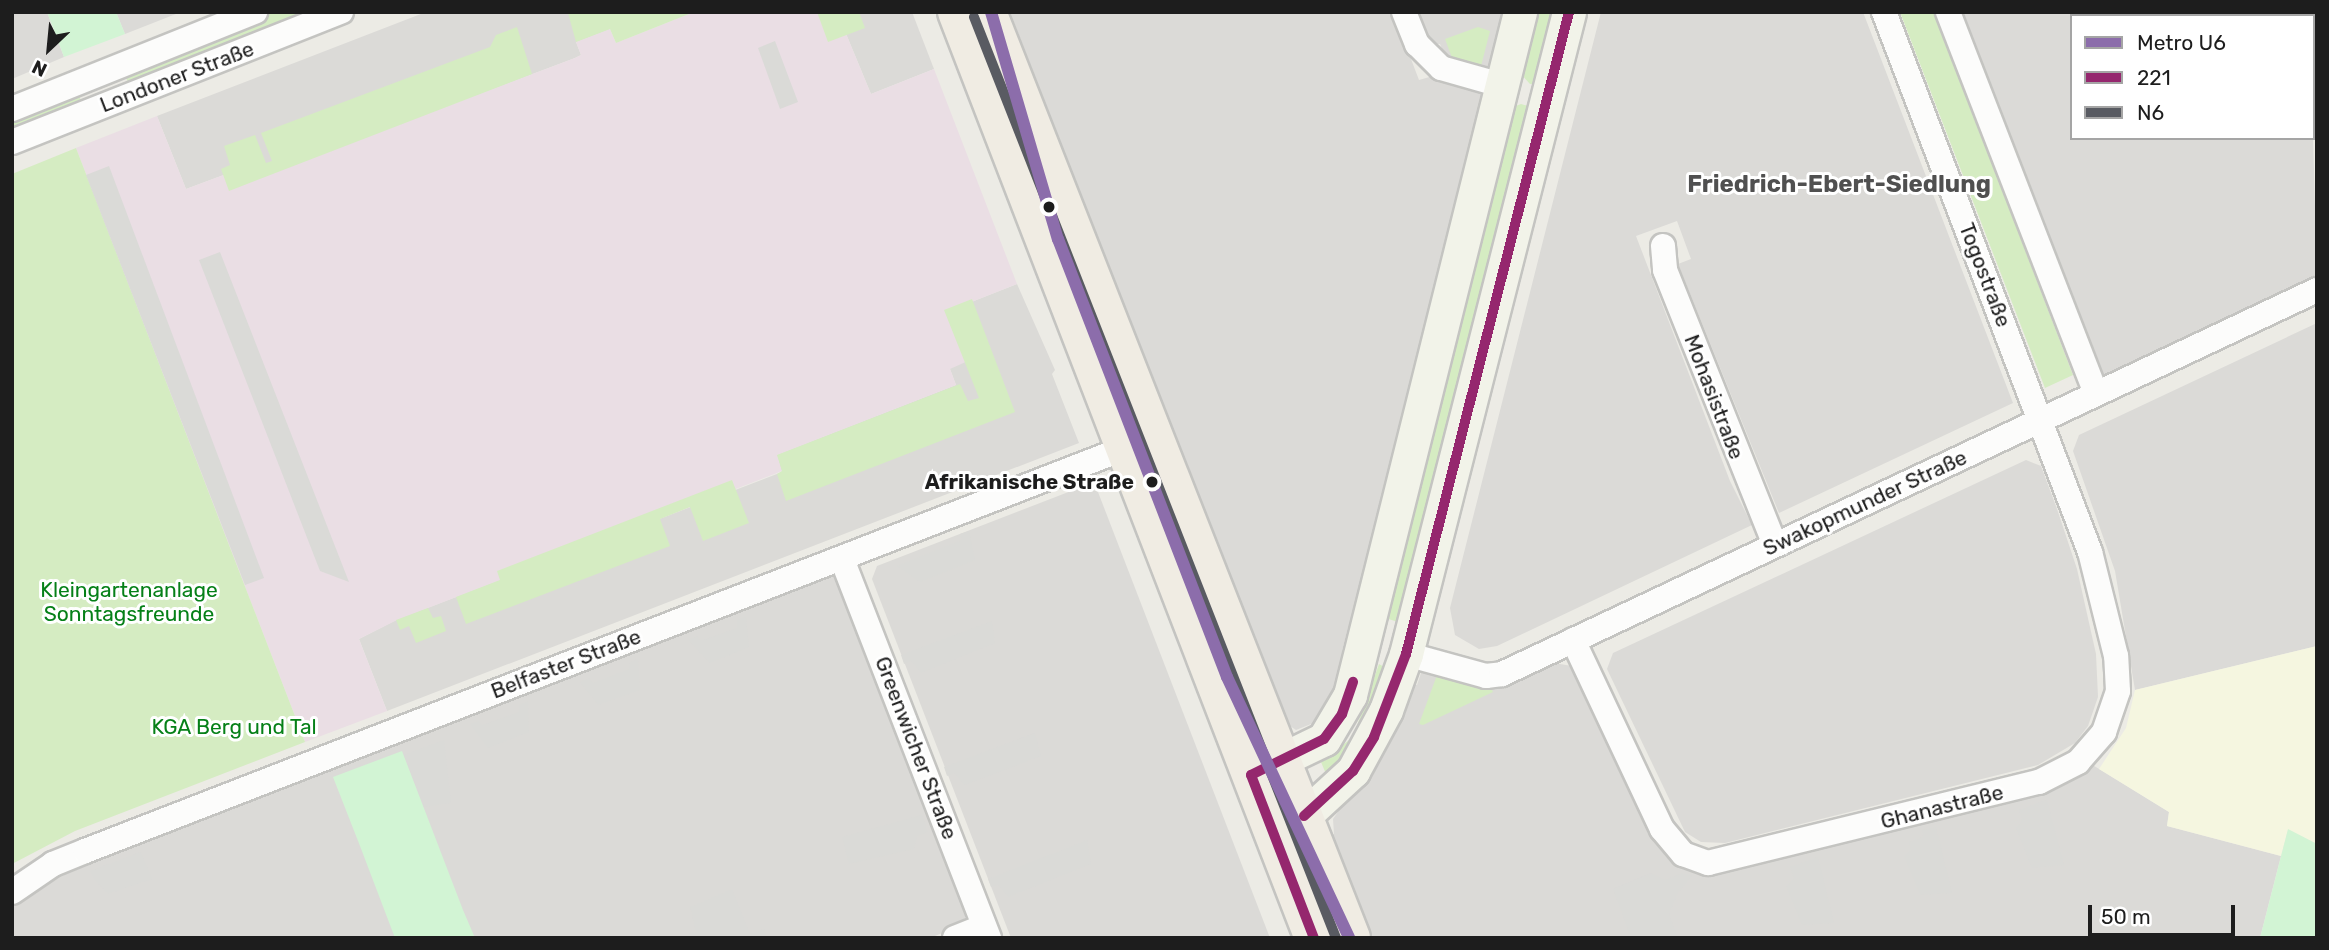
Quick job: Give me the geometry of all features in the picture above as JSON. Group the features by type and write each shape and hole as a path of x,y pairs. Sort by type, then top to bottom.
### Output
{"main road":[{"path":"957,12 1125,448 1267,767 1288,823 1314,938"},
{"path":"987,12 1180,509 1225,607 1267,767"},
{"path":"1288,823 1351,938"}],"street":[{"name":"Londoner Straße","path":"12,109 255,12"},
{"name":"Londoner Straße","path":"12,142 341,12"},
{"path":"1404,12 1417,44 1441,68 1546,97"},
{"path":"1267,767 1331,732 1350,695 1520,12"},
{"path":"1288,823 1353,771 1374,737 1406,654 1569,12"},
{"name":"Togostraße","path":"1884,12 2041,421"},
{"path":"1948,12 2096,393"},
{"name":"Mohasistraße","path":"1663,246 1665,270 1775,545"},
{"name":"Swakopmunder Straße","path":"1406,654 1486,676 1502,674 2317,290"},
{"name":"Ghanastraße","path":"1573,640 1662,829 1683,854 1695,859 1722,861 2058,775 2093,748 2104,732 2118,691 2102,590 2041,421"},
{"name":"Belfaster Straße","path":"12,892 53,864 1125,448"},
{"name":"Greenwicher Straße","path":"842,559 986,932"},
{"path":"1363,642 1406,654"},
{"path":"955,938 986,932"}],"shaded area":[{"path":"12,12 47,12 64,57 12,79"},
{"path":"116,12 181,12 125,34"},
{"path":"426,12 694,12 610,29 576,42 581,55 575,58 235,186 229,173 186,189 157,116"},
{"path":"694,12 837,12 871,94 934,69 1017,284 951,310 970,360 950,369 956,385 777,455 782,471 397,620 359,639 387,711 305,742 76,148 157,116 186,189 229,173 235,186 575,58 581,55 576,42 610,29 616,43"},
{"path":"837,12 912,12 934,69 871,94"},
{"path":"1010,12 1393,12 1419,80 1440,74 1485,87 1355,630 1348,628 1342,651 1349,653 1339,690 1315,729 1311,724 1296,730 1284,722"},
{"path":"1412,12 1513,12 1498,71 1450,68 1440,44 1427,44"},
{"path":"1601,12 1863,12 2013,403 1779,513 1678,264 1691,259 1677,221 1636,236 1730,481 1752,525 1497,646 1479,649 1455,635 1450,608"},
{"path":"1959,12 2248,12 2070,14 2070,140 2313,140 2317,279 2103,378"},
{"path":"2268,12 2317,12 2317,103 2315,14"},
{"path":"775,41 798,102 780,109 758,48"},
{"path":"109,166 264,578 245,585 86,175"},
{"path":"220,252 349,582 320,571 199,260"},
{"path":"1017,284 1055,370 1052,374 1079,443 387,711 359,639 396,620 782,472 777,455 956,385 950,369 951,310"},
{"path":"2317,323 2317,646 2135,690 2115,571 2073,451 2079,435"},
{"path":"2026,460 2041,466 2057,509 2077,569 2096,654 2098,697 2088,726 2075,743 2038,765 1725,843 1701,842 1685,832 1607,669 1613,653"},
{"path":"1084,486 1098,492 1270,938 1011,938 872,579 877,566"},
{"path":"969,531 975,560 920,582 897,566 962,540 960,534"},
{"path":"828,575 837,578 967,914 963,922 947,931 930,938 12,938 12,904 89,861"},
{"path":"746,617 749,647 710,663 688,640 697,636 701,641 737,628 737,620"},
{"path":"992,621 995,643 921,673 911,661 904,664 901,655"},
{"path":"2317,646 2317,844 2288,830 2281,856 2167,826 2169,812 2099,769 2126,728 2135,690"},
{"path":"638,659 640,690 598,705 580,682 589,678 593,683 629,669 630,662"},
{"path":"1554,663 1572,666 1680,862 2046,791 2091,764 2169,812 2167,826 2281,856 2260,938 1367,938 1328,836 1334,834 1333,819 1342,806 1339,801 1411,683 1417,685 1421,673 1427,673 1498,688"},
{"path":"528,701 529,732 488,748 470,724 479,721 483,725 519,712 519,705"},
{"path":"1035,733 1041,756 964,785 954,773 947,776 944,767"},
{"path":"444,740 451,803 424,807 404,755"},
{"path":"2047,800 2064,865 2032,868 2016,828 2022,821 2019,810"},
{"path":"922,815 928,832 917,836 914,849 849,864 842,837"},
{"path":"1936,827 1952,893 1920,895 1904,857 1911,850 1909,842 1923,837 1922,830"},
{"path":"1087,840 1091,864 1008,897 998,885 991,887 988,879"},
{"path":"141,852 152,879 108,894 90,871"},
{"path":"1818,857 1834,923 1802,925 1786,886 1794,879 1790,867"},
{"path":"1651,873 1665,880 1682,873 1692,876 1678,893 1669,914 1678,938 1631,938 1613,889"},
{"path":"732,889 750,934 764,929 767,938 690,938 689,933 696,932 690,907"}],"green space":[{"path":"47,12 116,12 125,34 64,57"},
{"path":"275,12 321,12 130,86 123,72"},
{"path":"694,12 616,43 610,29 576,42 568,13"},
{"path":"817,12 859,12 865,28 828,42"},
{"path":"1536,12 1561,12 1536,84 1530,84 1520,73"},
{"path":"1900,12 1934,12 2073,375 2045,388"},
{"path":"517,27 532,74 229,191 221,169 230,165 224,146 255,135 266,163 272,161 261,133 490,47 496,35"},
{"path":"1478,27 1490,31 1480,70 1454,63 1445,39"},
{"path":"77,90 83,106 12,132 12,116"},
{"path":"1521,104 1528,106 1405,624 1385,618 1513,107"},
{"name":"Kleingartenanlage Sonntagsfreunde","path":"76,148 305,742 75,831 12,864 12,174"},
{"path":"972,299 1015,412 786,501 777,474 782,471 777,455 960,384 968,401 979,398 944,310"},
{"path":"732,480 749,523 703,541 690,507 660,519 670,546 466,624 456,597 500,580 497,571"},
{"path":"428,608 433,618 441,616 446,631 416,643 409,626 400,630 396,620"},
{"path":"1379,664 1391,671 1377,707 1359,745 1329,781 1321,762 1353,737"},
{"path":"1437,675 1491,688 1493,692 1423,725 1419,724"},
{"path":"402,751 475,938 395,938 333,777"},
{"path":"2288,829 2317,844 2317,938 2260,938"}],"metro line":[{"name":"U6","path":"991,12 1058,239 1227,677 1349,938"}],"transit line":[{"name":"221","path":"1304,816 1353,771 1374,737 1406,654 1569,12"},
{"name":"N6","path":"974,17 1336,938"},
{"name":"221","path":"1251,775 1324,739 1342,714 1353,682"},
{"name":"221","path":"1251,775 1314,938"}],"place":[{"name":"Afrikanische Straße","path":"1152,482"}],"district":[{"name":"Friedrich-Ebert-Siedlung","path":"1839,185"}],"park label":[{"name":"KGA Berg und Tal","path":"234,727"}]}
